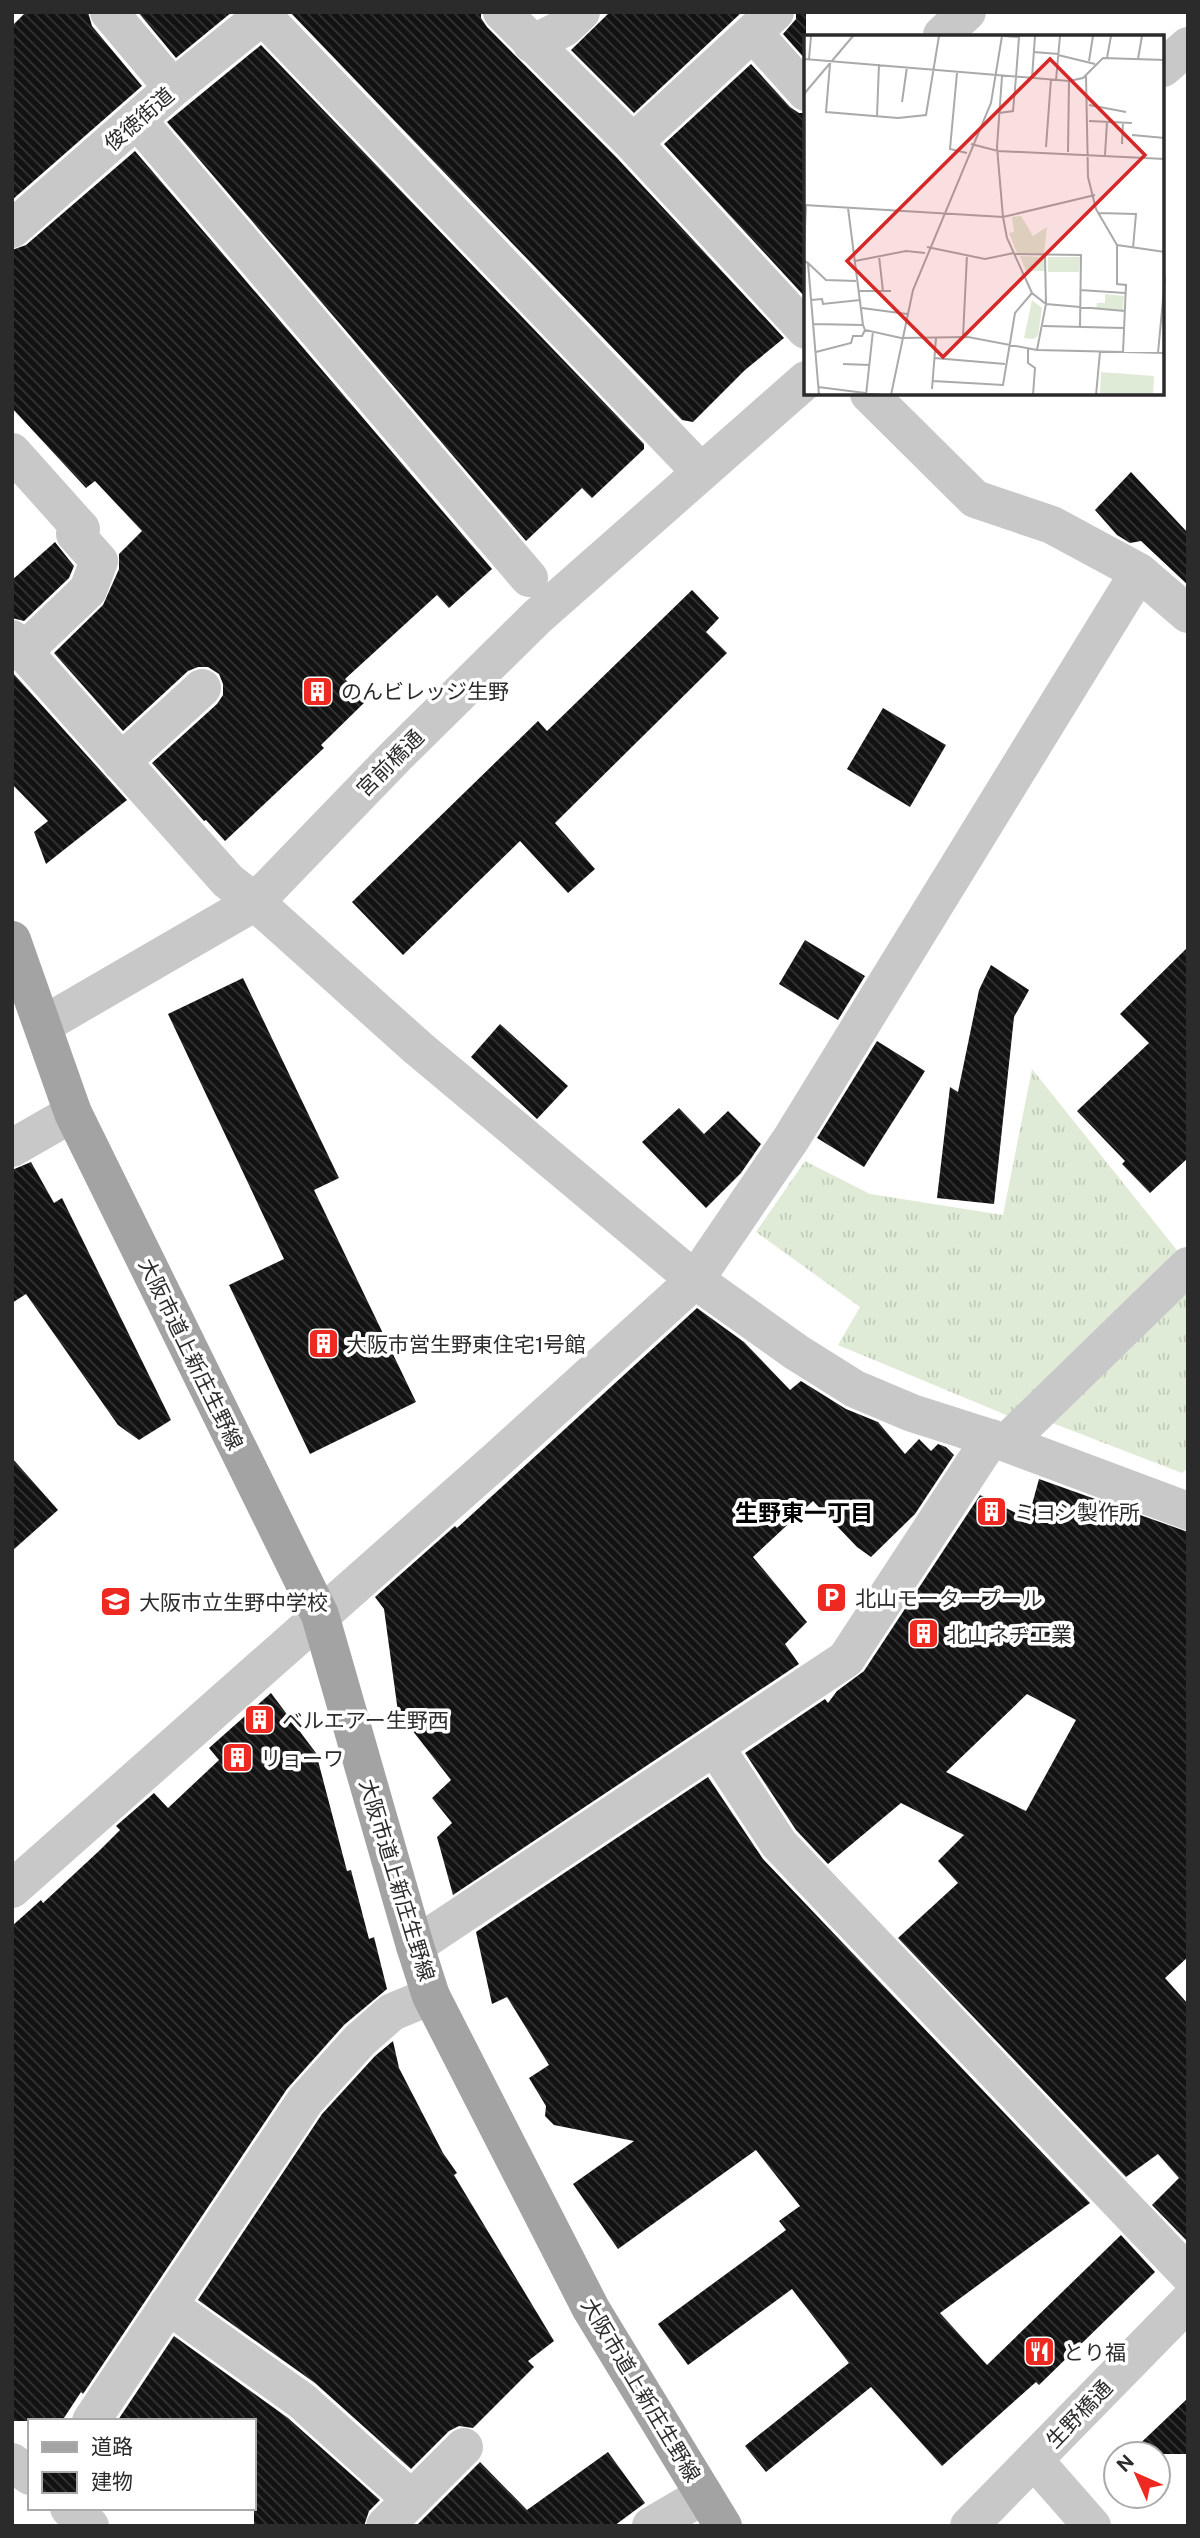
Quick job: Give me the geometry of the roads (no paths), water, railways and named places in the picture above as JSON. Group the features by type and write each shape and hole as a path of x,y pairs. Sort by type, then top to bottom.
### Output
{"main road":[{"name":"大阪市道上新庄生野線","path":"12,940 73,1113 320,1615 431,1996 591,2309 713,2511"}],"street":[{"path":"109,12 173,88"},
{"path":"502,12 633,143 804,328"},
{"path":"532,44 565,28 581,12"},
{"path":"265,14 701,472"},
{"name":"俊徳街道","path":"12,229 173,88 265,14"},
{"path":"633,143 764,23 804,89"},
{"path":"1165,66 1188,46"},
{"path":"137,120 529,578"},
{"name":"宮前橋通","path":"43,1026 255,902 396,756 537,617 804,382"},
{"path":"871,396 975,499 1052,525 1139,572 1188,614"},
{"path":"12,452 81,529 75,534 99,561 88,590 18,645 228,881 418,1048 695,1280 796,1352 855,1389 912,1413 999,1440 1188,1511"},
{"path":"12,1889 695,1280 791,1139 1139,572"},
{"path":"121,762 202,688"},
{"path":"12,1148 73,1113"},
{"path":"415,1946 846,1659 999,1440 1188,1266"},
{"path":"715,1747 779,1844 1188,2274"},
{"path":"92,2419 305,2101 360,2040 392,2012 431,1996"},
{"name":"生野橋通","path":"969,2526 1188,2302"},
{"path":"168,2305 302,2401 411,2499"},
{"path":"384,2526 464,2447"},
{"path":"1034,2460 1091,2526"},
{"path":"12,2462 28,2474"},
{"path":"71,2510 90,2526"},
{"path":"651,2526 713,2511"}],"place":[{"name":"のんビレッジ生野","path":"318,691"},
{"name":"大阪市営生野東住宅1号館","path":"323,1344"},
{"name":"ミヨシ製作所","path":"991,1512"},
{"name":"北山モータープール","path":"832,1598"},
{"name":"大阪市立生野中学校","path":"116,1602"},
{"name":"北山ネヂ工業","path":"923,1634"},
{"name":"ベルエアー生野西","path":"259,1720"},
{"name":"リョーワ","path":"237,1758"},
{"name":"とり福","path":"1040,2352"}],"district":[{"name":"生野東一丁目","path":"804,1512"}]}
